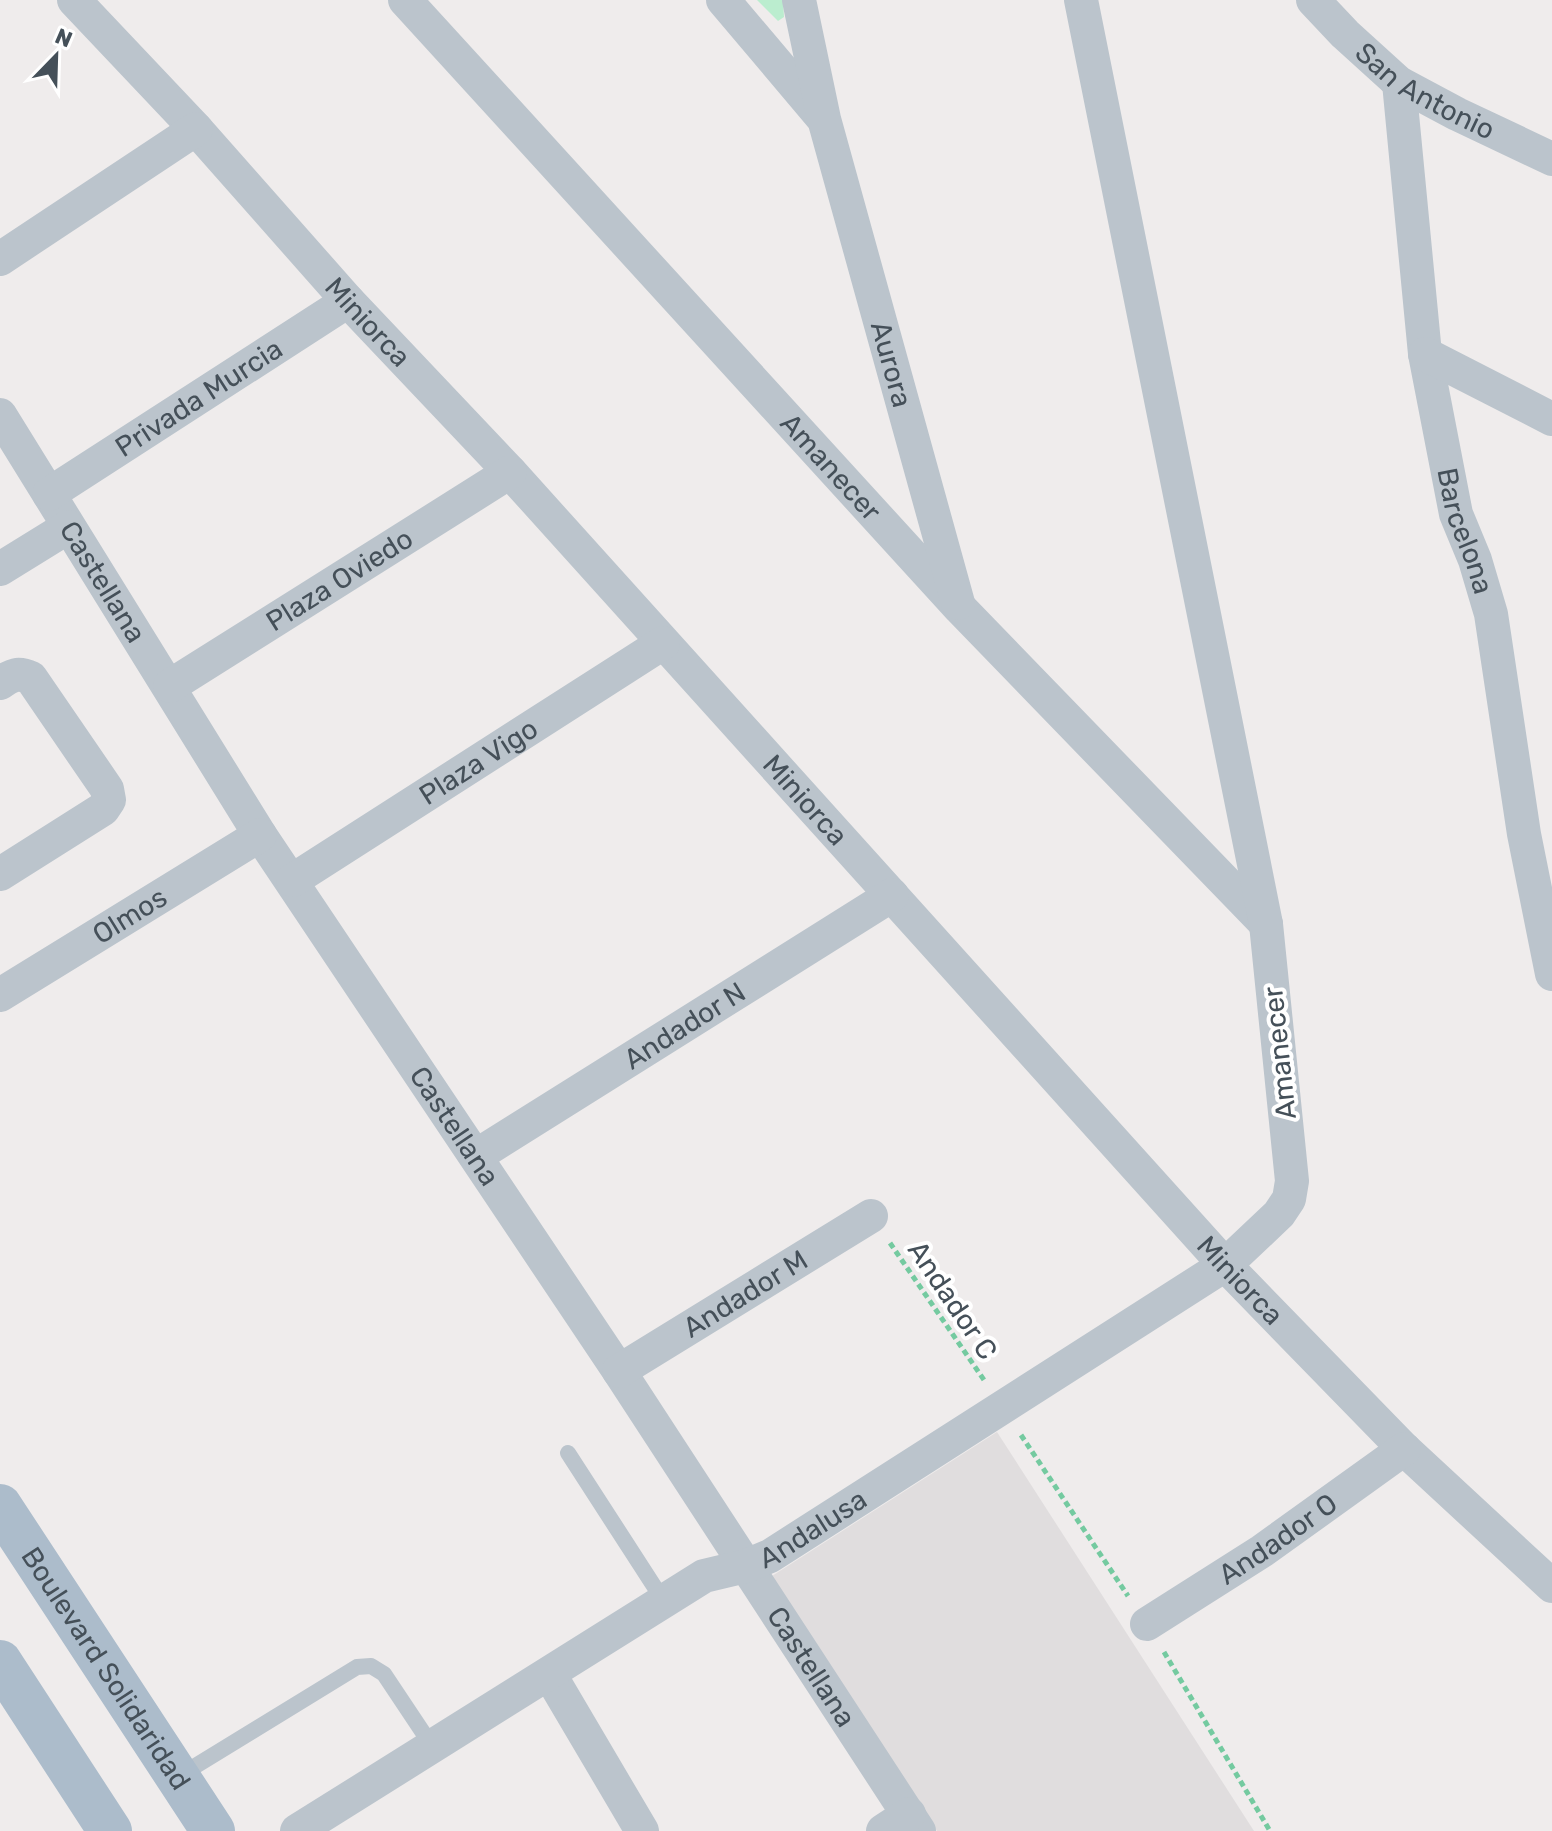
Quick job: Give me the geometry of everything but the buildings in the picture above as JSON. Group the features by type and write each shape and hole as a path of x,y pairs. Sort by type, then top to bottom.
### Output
{"main road":[{"name":"Boulevard Solidaridad","path":"0,1506 213,1831"},
{"path":"0,1662 110,1831"}],"street":[{"name":"Miniorca","path":"74,0 196,129 348,301 510,472 1225,1265 1404,1449 1552,1586"},
{"name":"Amanecer","path":"405,0 960,608 1266,924"},
{"name":"Aurora","path":"723,0 824,119"},
{"name":"Aurora","path":"799,0 824,119 960,608"},
{"name":"Amanecer","path":"1081,0 1266,924 1292,1181"},
{"name":"San Antonio","path":"1313,0 1399,83 1552,159"},
{"name":"Barcelona","path":"1399,83 1425,354 1456,514 1475,560 1491,614 1524,834 1552,974"},
{"path":"0,259 196,129"},
{"name":"Privada Murcia","path":"49,494 348,301"},
{"path":"1425,354 1552,419"},
{"name":"Castellana","path":"0,415 260,835 293,880 746,1566 904,1825"},
{"name":"Plaza Oviedo","path":"170,686 510,472"},
{"path":"0,569 68,527"},
{"name":"Plaza Vigo","path":"293,880 663,643"},
{"path":"0,683 12,675 22,674 31,678 107,789 109,800 103,809 0,874"},
{"name":"Olmos","path":"0,995 260,835"},
{"name":"Andador N","path":"476,1156 892,895"},
{"name":"Andalusa","path":"297,1831 704,1576 746,1566 770,1556 1225,1265 1279,1214 1289,1199 1292,1181"},
{"name":"Andador M","path":"619,1371 871,1216"},
{"name":"Andador O","path":"1147,1624 1262,1551 1404,1449"},
{"path":"550,1675 642,1831"}],"lane":[{"path":"568,1453 663,1600"},
{"path":"177,1777 357,1667 371,1666 384,1674 432,1746"}],"path":[{"name":"Andador C","path":"871,1216 1002,1407"}],"shaded area":[{"path":"997,1432 1254,1831 937,1831 772,1576"}],"green space":[{"path":"757,0 783,0 784,17 778,21"}]}
